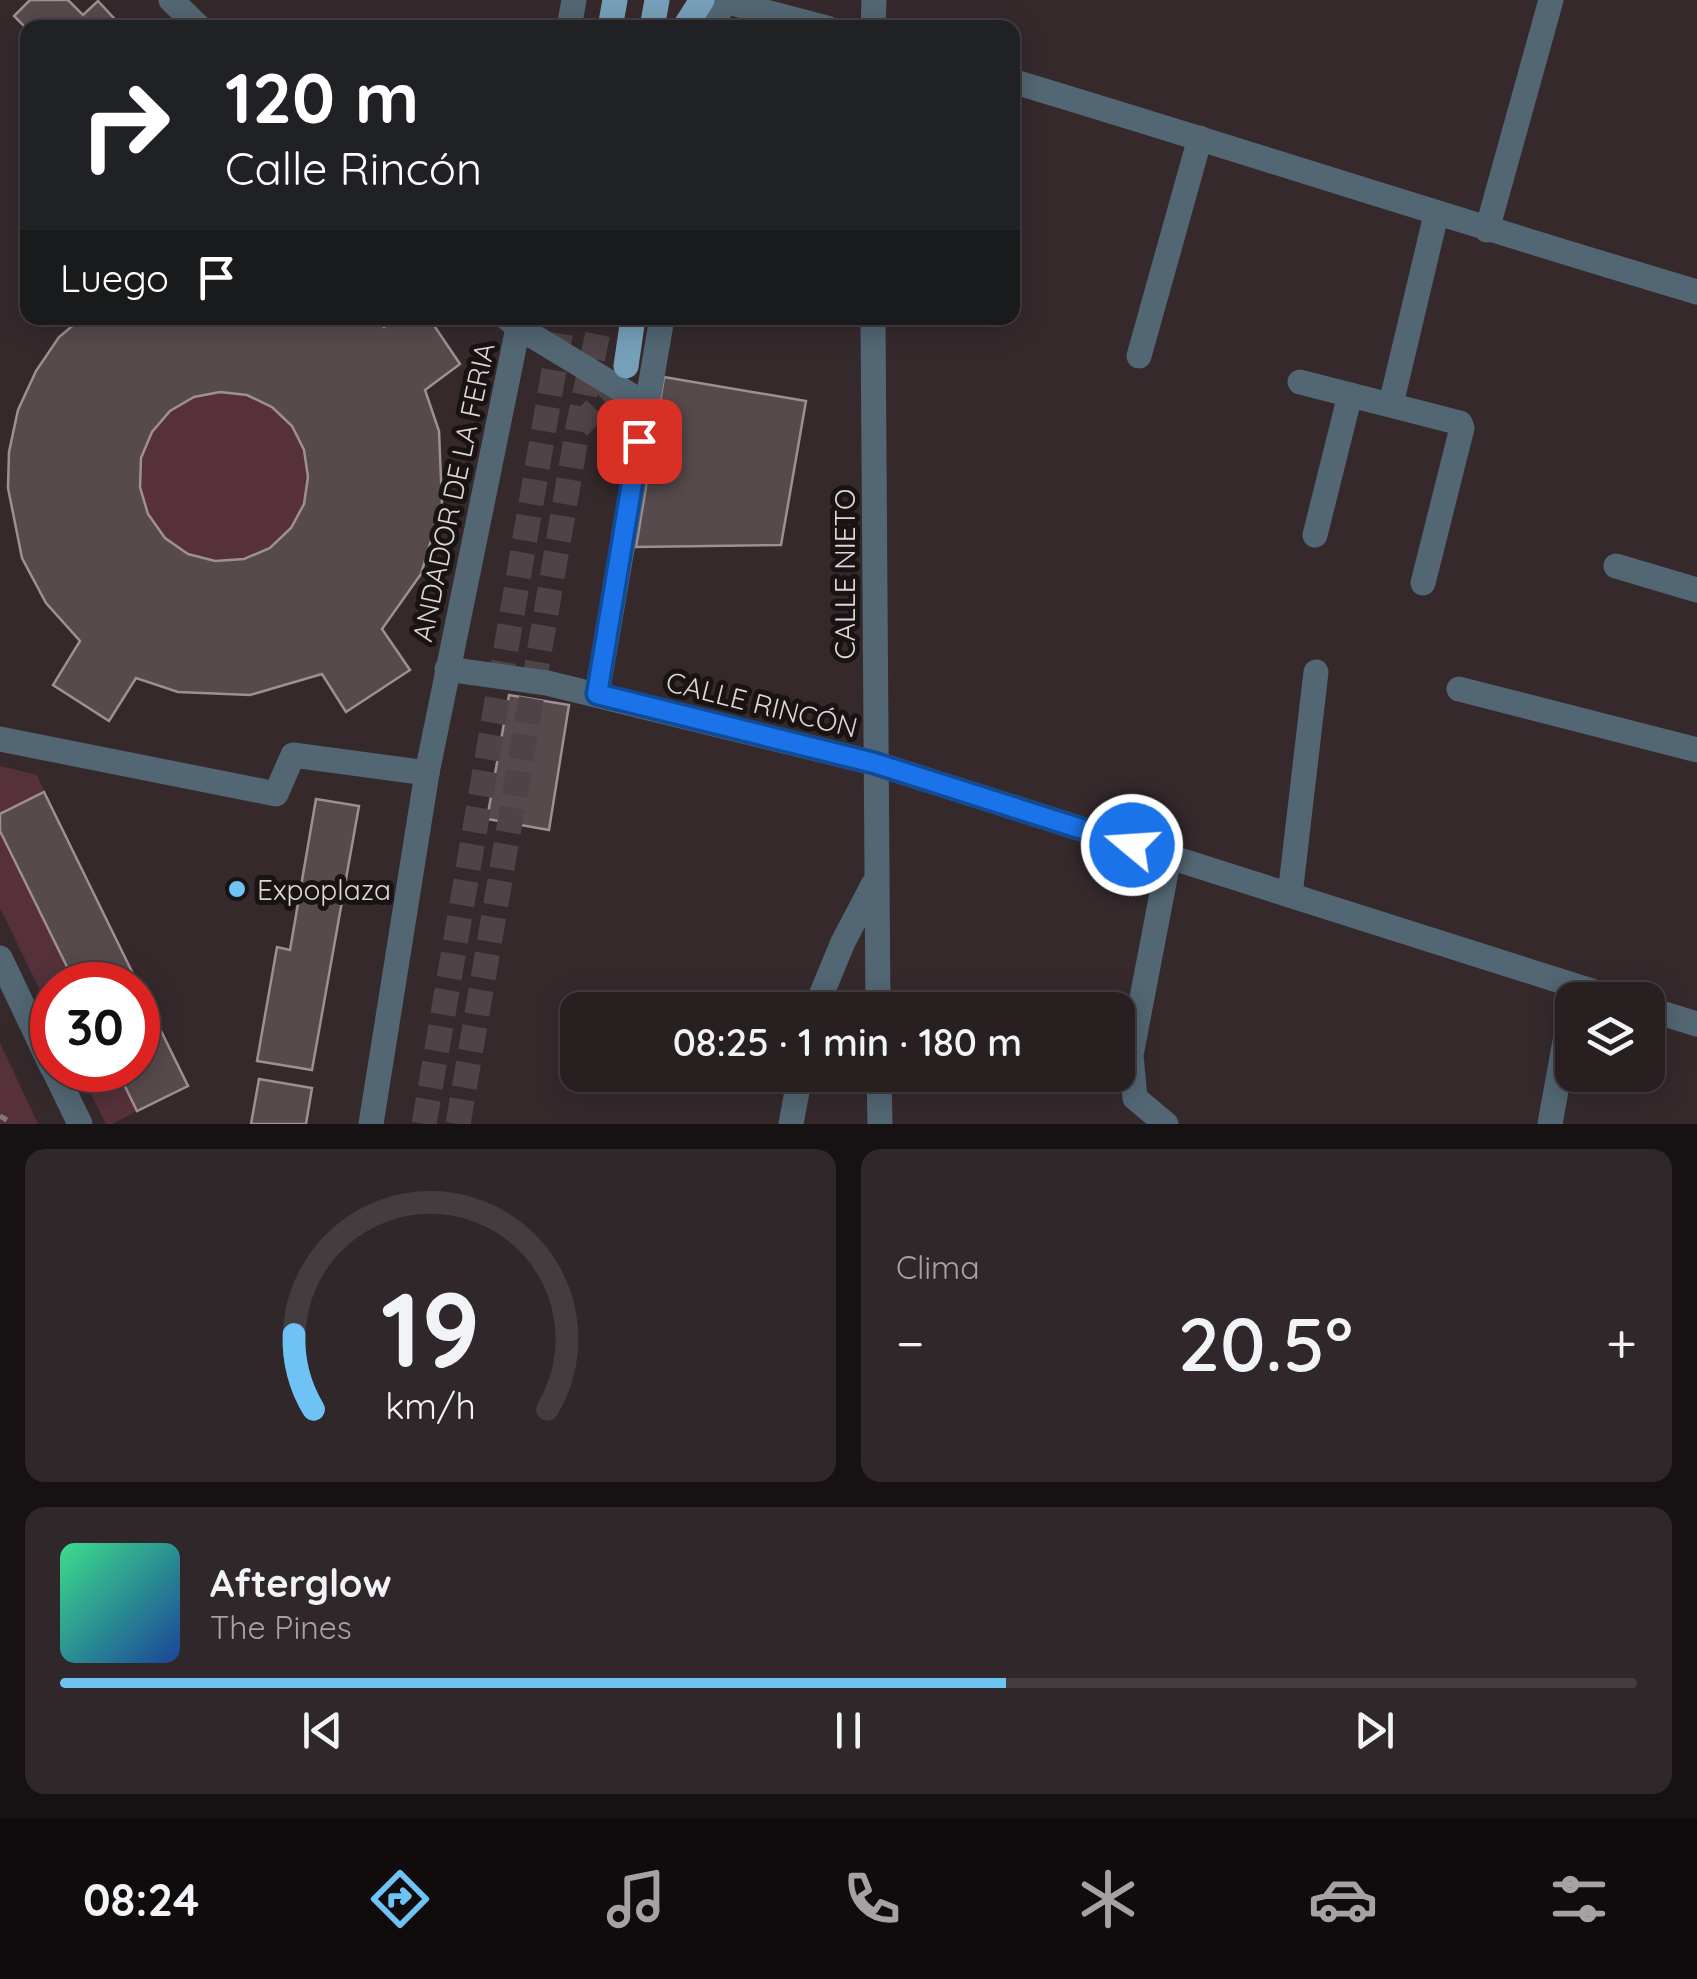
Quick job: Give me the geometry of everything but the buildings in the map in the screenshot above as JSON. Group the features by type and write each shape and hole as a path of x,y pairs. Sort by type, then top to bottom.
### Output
{"main road":[{"path":"626,366 632,325"}],"street":[{"path":"171,0 192,20"},
{"path":"721,0 797,20"},
{"path":"1488,230 1551,0"},
{"path":"1020,83 1436,215 1697,292"},
{"path":"1139,356 1200,138"},
{"path":"1390,404 1436,215"},
{"name":"ANDADOR DE LA FERIA","path":"371,1124 427,774 514,325"},
{"name":"ANDADOR DE LA FERIA","path":"521,325 646,404"},
{"path":"597,694 661,325"},
{"name":"CALLE NIETO","path":"873,325 878,992"},
{"path":"1300,382 1456,420 1462,428 1423,582"},
{"path":"1315,534 1350,396"},
{"path":"1616,566 1697,590"},
{"name":"ANDADOR DE LA FERIA","path":"447,669 547,682 597,694"},
{"path":"1290,895 1316,672"},
{"path":"1459,690 1697,750"},
{"name":"CALLE RINCÓN","path":"597,694 874,763 1562,982"},
{"path":"0,739 276,794 292,754 427,774"},
{"path":"1166,1124 1135,1098 1131,1055 1168,857"},
{"path":"822,992 875,880"},
{"path":"0,958 30,1021"},
{"path":"1665,1014 1697,1024"},
{"path":"64,1092 80,1124"},
{"path":"790,1124 797,1092"},
{"path":"879,1092 880,1124"},
{"path":"1550,1124 1556,1092"}],"path":[{"path":"0,1116 14,1124"}],"shaded area":[{"path":"75,325 434,325 460,364 425,390 439,431 421,574 383,629 410,670 346,712 321,674 137,678 109,721 53,685 80,641 27,570 15,526 12,493 18,428 27,397 40,368"},
{"path":"0,766 37,775 44,791 0,814"},
{"path":"0,831 65,962 30,962 30,970 0,908"},
{"path":"0,1043 38,1124 0,1124"},
{"path":"90,1092 128,1092 137,1111 106,1124"}],"tunnel":[{"path":"424,1124 562,325"},
{"path":"458,1124 578,427 600,325"},
{"path":"578,427 616,388 624,369"}],"place":[{"name":"Expoplaza","path":"237,889"}],"route":[{"path":"639,441 597,694 874,763 1132,845"}]}
